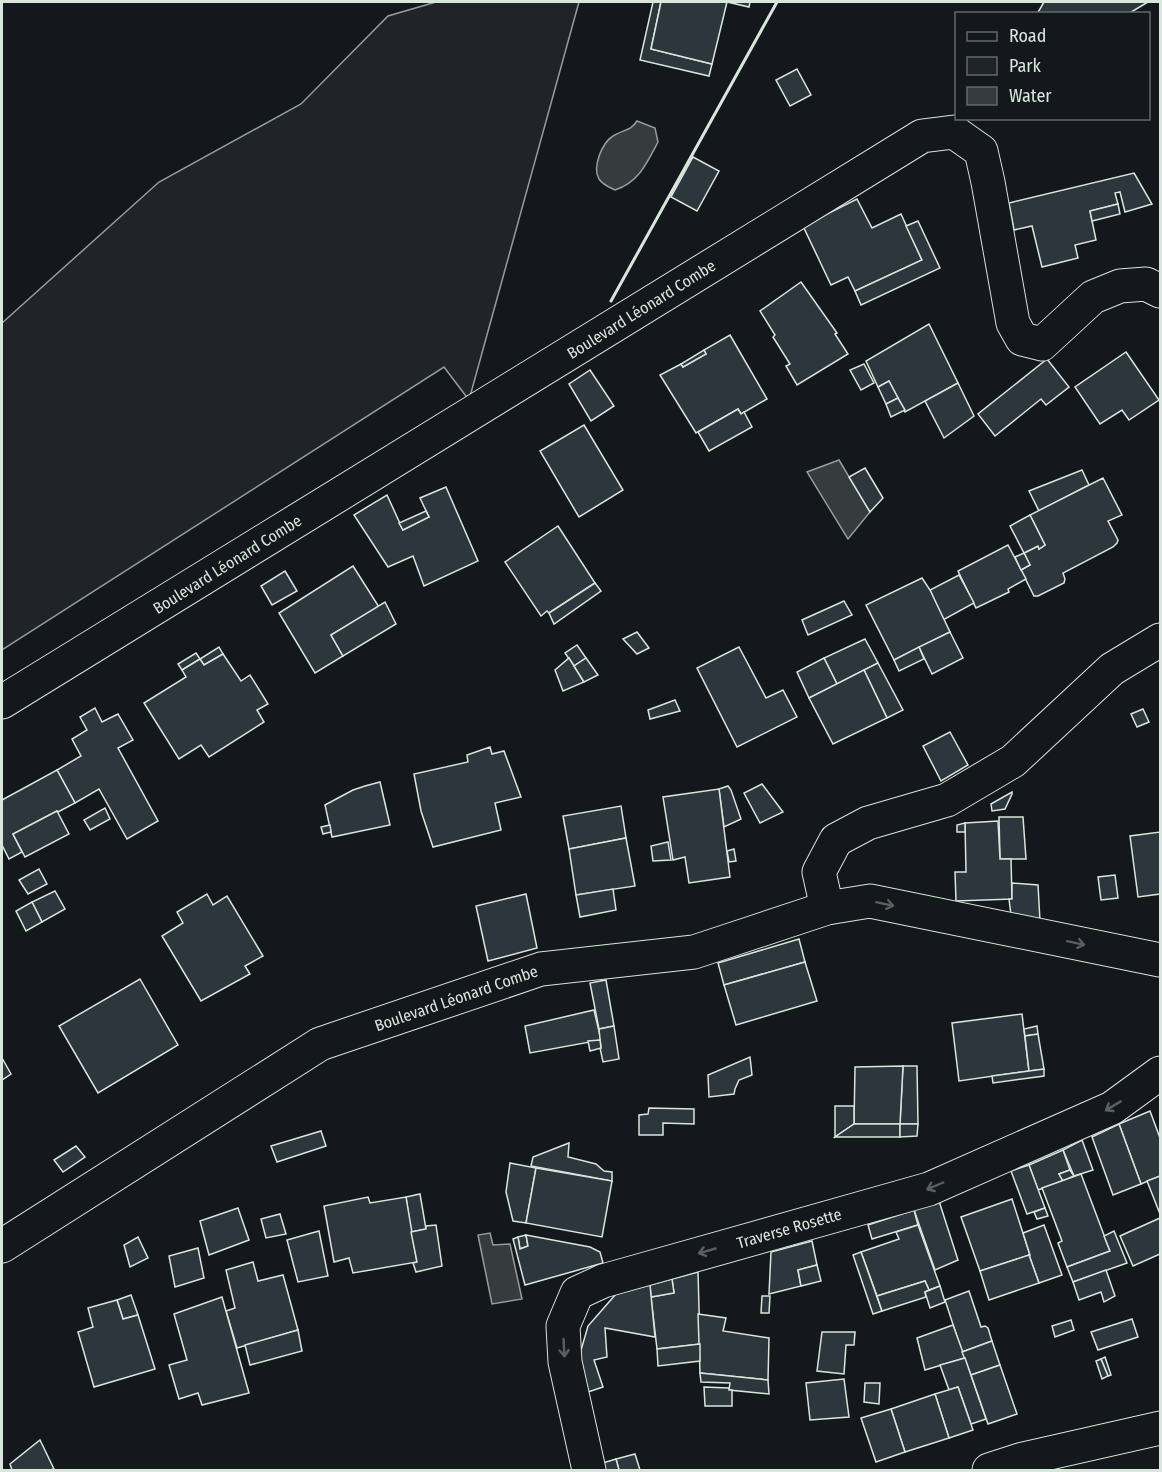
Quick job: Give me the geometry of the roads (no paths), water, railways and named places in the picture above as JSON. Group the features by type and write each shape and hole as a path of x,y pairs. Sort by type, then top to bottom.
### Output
{"street":[{"name":"Boulevard Léonard Combe","path":"2,702 922,136 954,132 981,151 1013,324 1022,339 1042,344 1093,297 1120,286 1146,284 1161,291"},
{"path":"1161,640 1112,669 1013,761 947,800 868,823 836,840 819,872 827,908 870,901 1161,960"},
{"name":"Boulevard Léonard Combe","path":"2,1246 320,1044 541,969 694,952 827,908"},
{"name":"Traverse Rosette","path":"589,1470 565,1362 563,1326 577,1293 603,1281 929,1189 1112,1108 1161,1073"},
{"path":"989,1470 1023,1459 1161,1428"}],"water":[{"path":"637,121 655,128 658,142 636,177 615,190 599,179 597,162 609,139 632,127"},
{"path":"839,460 870,512 848,539 807,472"},
{"path":"490,1233 493,1245 510,1244 522,1299 492,1304 478,1235"}]}
